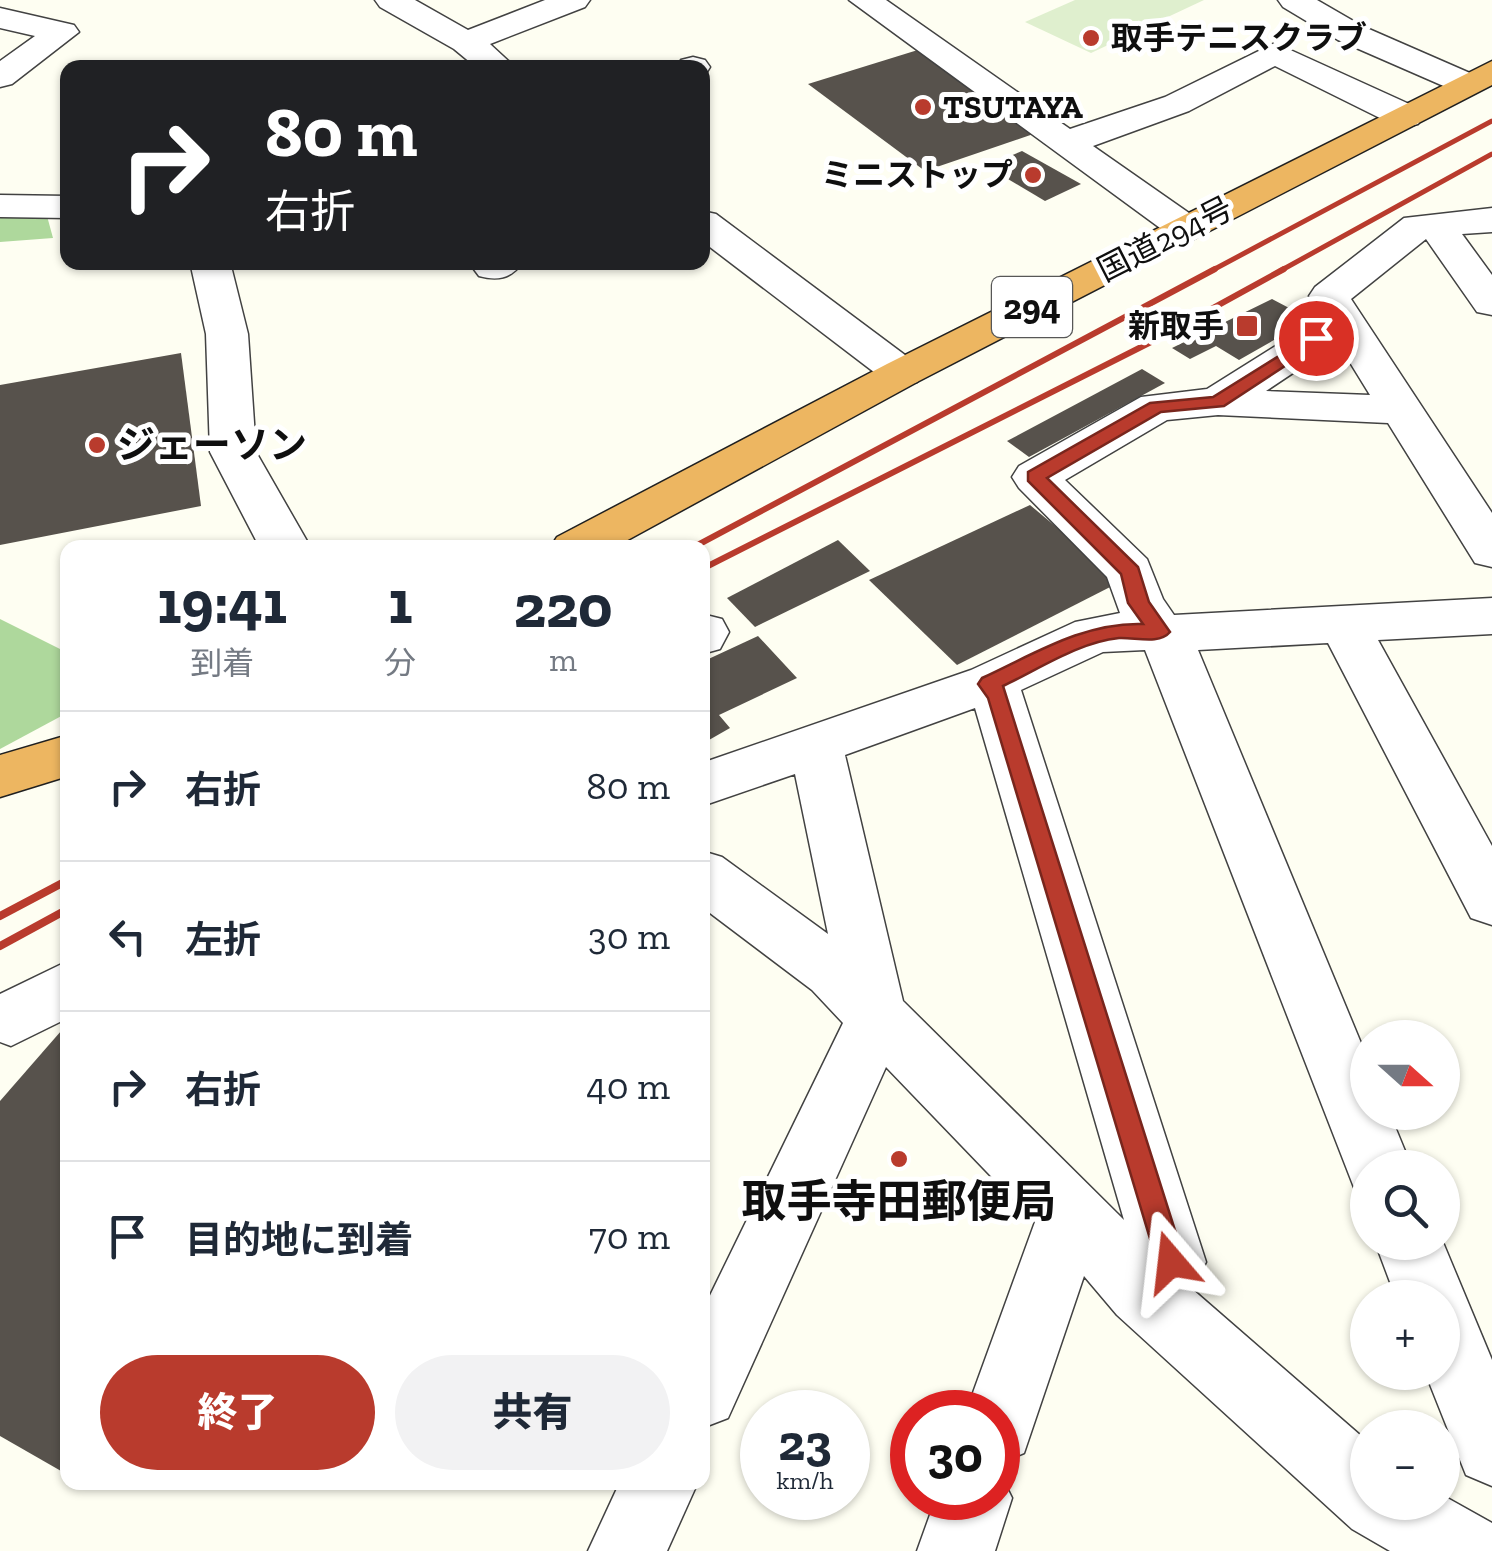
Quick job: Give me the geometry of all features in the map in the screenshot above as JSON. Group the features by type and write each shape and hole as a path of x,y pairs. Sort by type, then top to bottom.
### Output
{"highway":[{"name":"国道294号","path":"589,540 902,374 1480,78"},
{"path":"0,776 60,757"}],"street":[{"path":"391,0 466,42 490,60"},
{"path":"435,59 466,42 574,0"},
{"path":"865,0 1185,228"},
{"path":"1294,0 1350,34 1480,78"},
{"path":"0,18 62,32 0,77"},
{"path":"1066,144 1177,104 1275,53 1405,116"},
{"path":"0,206 60,206"},
{"path":"1492,220 1418,226 1329,296 1492,551"},
{"path":"1436,224 1492,303"},
{"path":"710,228 902,374"},
{"path":"212,270 227,334 233,452 279,540"},
{"path":"1218,402 1344,320"},
{"path":"1373,1150 1174,652 1139,603 1130,572 1035,477 1156,407 1218,402 1402,410"},
{"path":"710,782 989,684 1092,635 1120,630 1346,626 1492,616"},
{"path":"1346,626 1492,901"},
{"path":"989,684 998,695 1171,1262 1142,1292"},
{"path":"710,1375 876,1019 816,745"},
{"path":"710,881 833,972 1082,1222 1142,1292 1350,1477"},
{"path":"11,1018 60,990"},
{"path":"1010,1390 1060,1243 1082,1222"},
{"path":"1460,1371 1492,1450"},
{"path":"627,1551 656,1490"},
{"path":"956,1551 967,1520"},
{"path":"1410,1520 1465,1551"}],"green space":[{"name":"取手テニスクラブ","path":"1075,0 1204,0 1091,53 1025,22"},
{"path":"0,216 47,216 53,238 0,242"},
{"path":"0,619 60,649 60,717 0,749"}],"building":[{"name":"TSUTAYA","path":"921,49 1042,131 925,171 808,84"},
{"name":"ミニストップ","path":"1022,151 1081,184 1045,201 986,166"},
{"path":"1272,299 1291,309 1300,309 1295,313 1302,316 1289,323 1297,327 1239,360 1216,346 1190,359 1172,348"},
{"name":"ジェーソン","path":"181,353 201,506 0,545 0,385"},
{"path":"1142,369 1165,383 1029,457 1007,441"},
{"path":"1030,505 1116,577 1116,584 957,665 869,580"},
{"path":"838,540 870,571 755,627 727,598"},
{"path":"758,636 797,678 719,715 730,728 710,739 710,658"},
{"path":"60,1032 60,1470 0,1436 0,1101"}],"railway":[{"path":"1211,271 1492,121"},
{"path":"1280,271 1492,154"},
{"path":"707,540 1215,269"},
{"path":"710,565 1153,341 1284,269"},
{"path":"0,916 60,884"},
{"path":"0,946 60,913"}],"place":[{"name":"取手テニスクラブ","path":"1091,38"},
{"name":"TSUTAYA","path":"923,107"},
{"name":"ミニストップ","path":"1033,175"},
{"name":"新取手","path":"1247,326"},
{"name":"ジェーソン","path":"97,445"},
{"name":"取手寺田郵便局","path":"899,1159"}],"route":[{"path":"1171,1262 998,695 989,684 1092,635 1120,630 1160,632 1139,603 1130,572 1035,477 1156,407 1218,402 1316,338"}]}
